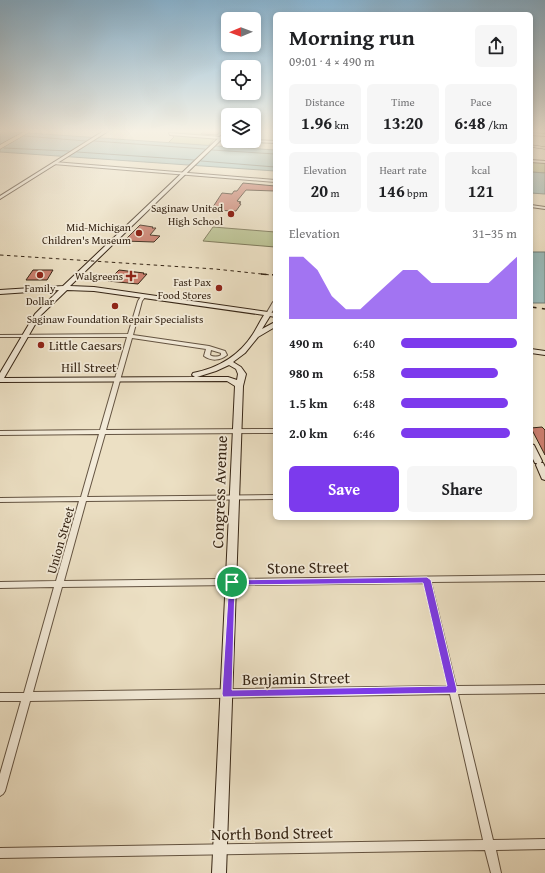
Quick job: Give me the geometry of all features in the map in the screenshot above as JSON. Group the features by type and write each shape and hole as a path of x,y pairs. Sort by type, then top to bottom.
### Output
{"main road":[{"path":"0,198 42,171"},
{"path":"0,380 36,315 188,171"},
{"path":"0,292 65,288 94,289 272,314"},
{"path":"230,363 254,337 264,319 272,314"},
{"path":"254,337 273,325"},
{"path":"533,351 545,353"},
{"name":"Hill Street","path":"178,378 209,372 230,363"},
{"name":"Congress Avenue","path":"219,873 239,386 242,374 239,368 230,363"},
{"name":"Hill Street","path":"0,380 178,378 228,379 237,383 239,386"},
{"path":"533,451 545,477"}],"street":[{"path":"145,171 273,181"},
{"path":"533,206 545,208"},
{"name":"Union Street","path":"0,791 119,379 140,301 144,296"},
{"path":"0,336 131,336 209,348"},
{"path":"0,433 273,431"},
{"path":"0,500 273,497"},
{"name":"Stone Street","path":"0,585 545,578"},
{"path":"427,580 496,873"},
{"name":"Benjamin Street","path":"0,697 545,689"},
{"name":"North Bond Street","path":"0,854 545,844"}],"green space":[{"path":"533,171 545,171 545,173 533,172"},
{"path":"213,227 273,232 273,247 203,241"}],"water":[{"path":"533,172 545,173 545,194 533,193"},
{"path":"533,252 545,252 545,303 533,303"}],"building":[{"name":"Saginaw United High School","path":"243,183 273,186 273,191 246,190 237,201 241,202 239,203 241,204 236,211 211,210 222,193 232,194 234,191 237,191"},
{"name":"Mid-Michigan Children's Museum","path":"140,225 156,228 150,235 160,236 154,242 124,241"},
{"name":"Family Dollar","path":"33,270 53,270 47,280 26,280"},
{"name":"Walgreens","path":"119,270 147,274 138,284 108,281"},
{"path":"542,427 545,430 545,455 533,432 533,428"}],"railway":[{"path":"0,255 215,269 263,274"},
{"path":"263,274 273,275"},
{"path":"263,274 271,275"},
{"path":"533,307 545,309"}],"place":[{"name":"Saginaw United High School","path":"231,214"},
{"name":"Mid-Michigan Children's Museum","path":"139,233"},
{"name":"Family Dollar","path":"40,275"},
{"name":"Walgreens","path":"131,276"},
{"name":"Fast Pax Food Stores","path":"219,288"},
{"name":"Saginaw Foundation Repair Specialists","path":"115,306"},
{"name":"Little Caesars","path":"41,345"}],"route":[{"path":"427,580 452,690 227,694 232,582 427,580"}]}
